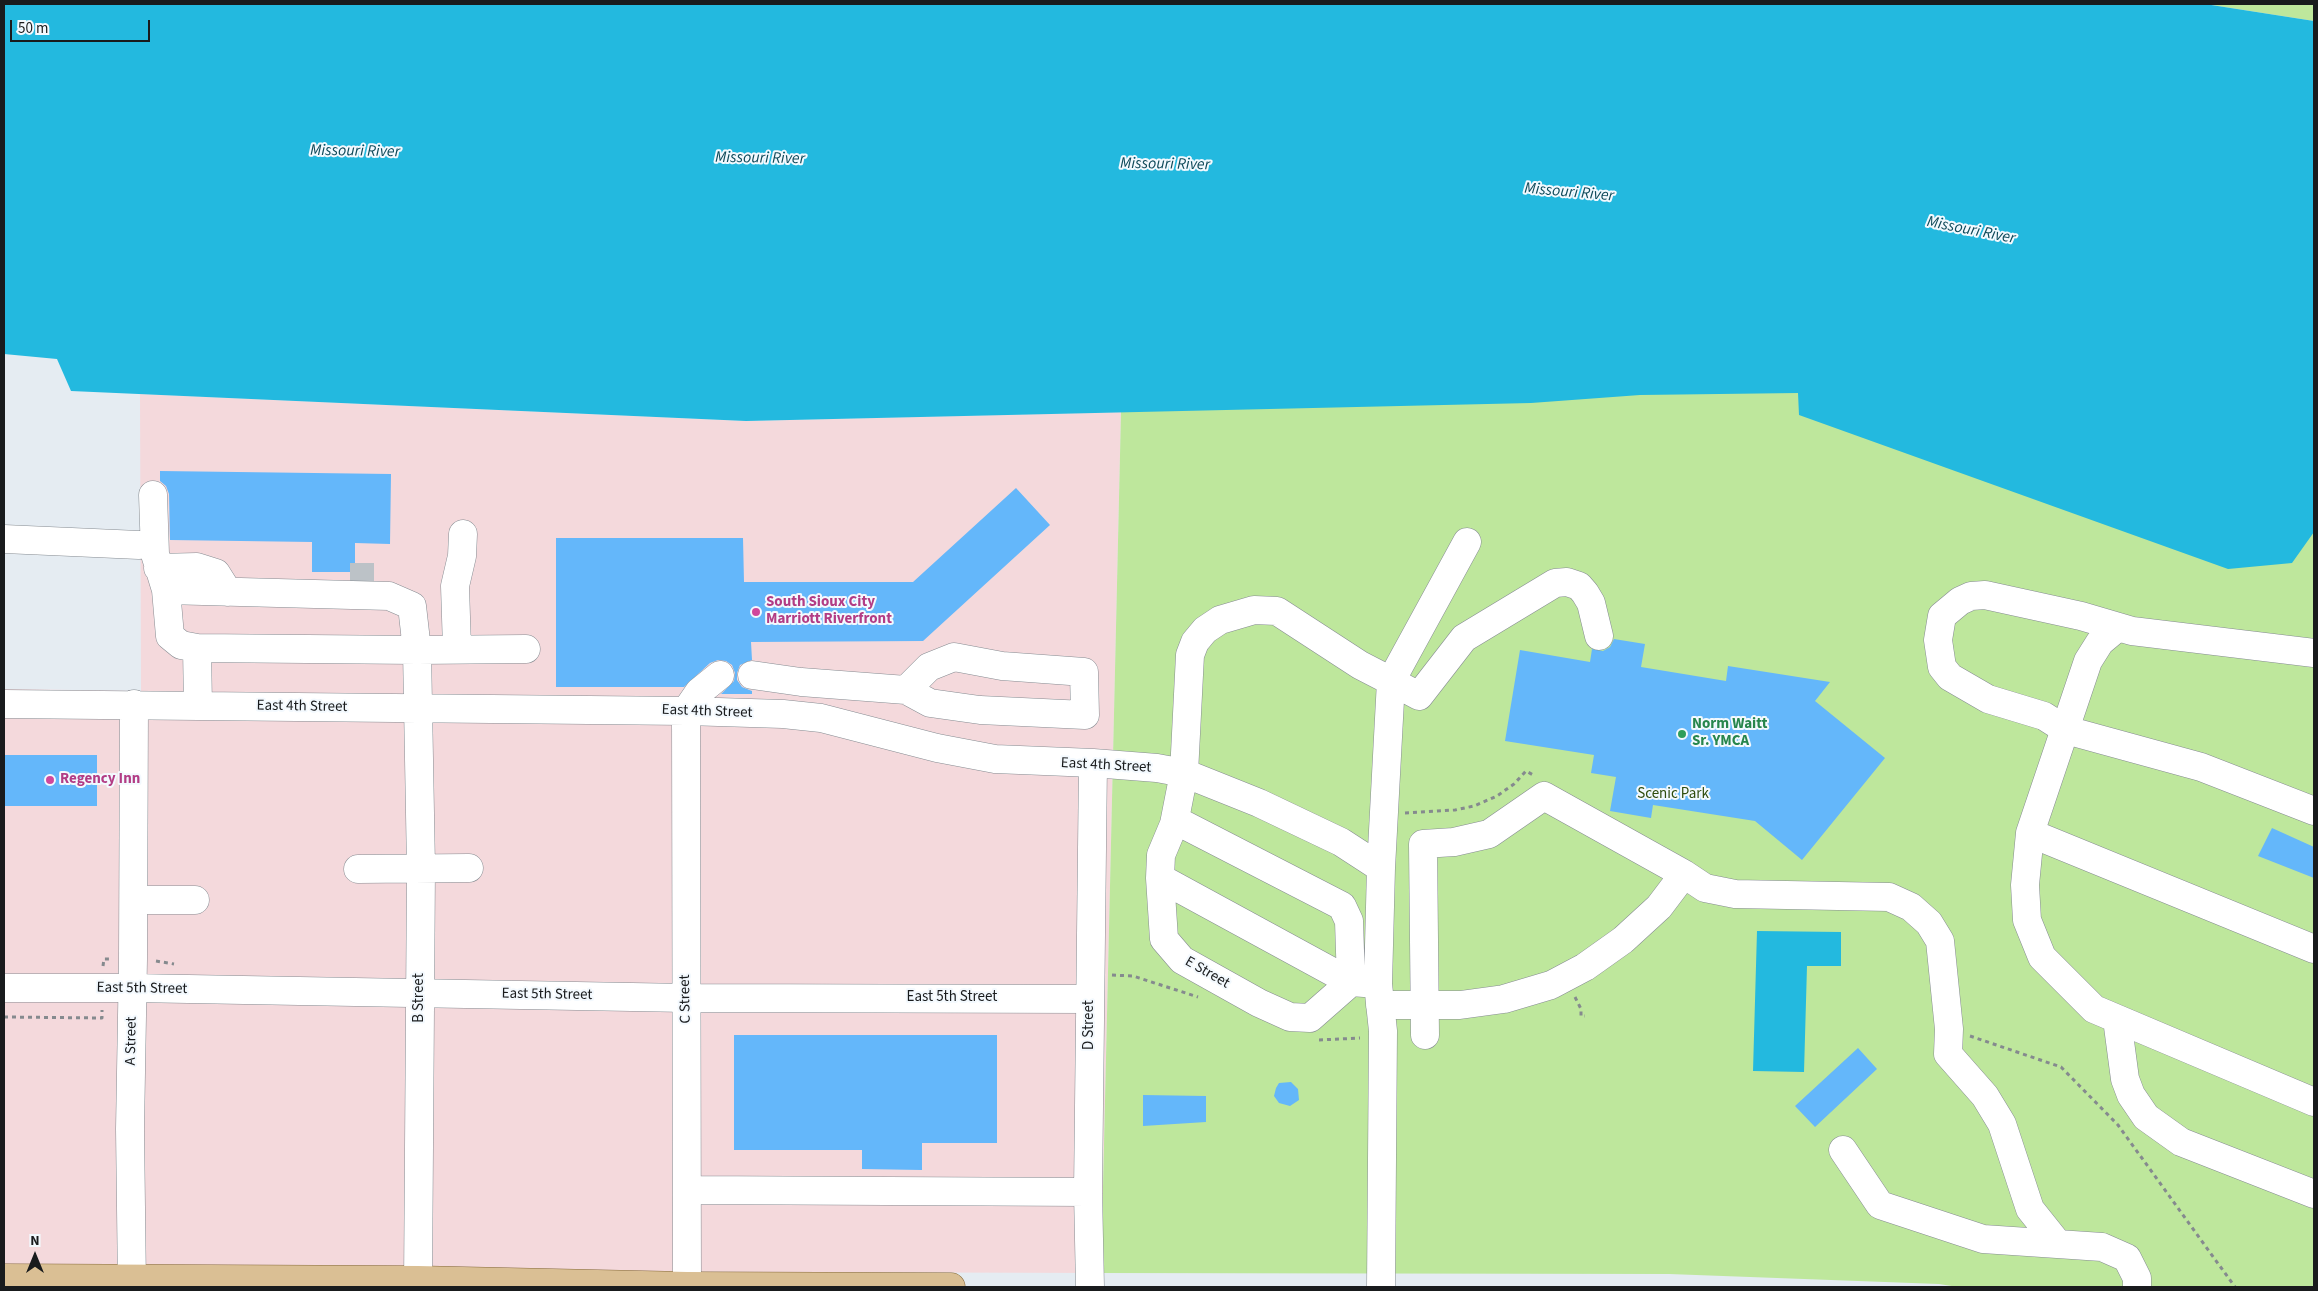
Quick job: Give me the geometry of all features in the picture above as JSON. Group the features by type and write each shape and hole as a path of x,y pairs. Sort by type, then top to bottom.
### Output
{"main road":[{"path":"4,1278 132,1282 686,1287 951,1287"}],"street":[{"path":"154,494 155,554 162,579 170,636 181,644 197,648 526,649"},
{"path":"457,648 454,586 462,556 463,534"},
{"path":"4,539 139,545"},
{"path":"1381,1287 1382,1031 1379,995 1381,868 1391,681 1467,542"},
{"path":"328,595 334,582 362,578 400,585 412,606"},
{"path":"162,579 228,592 389,596 412,606"},
{"name":"E Street","path":"1351,982 1310,1018 1290,1017 1259,1003 1182,960 1164,939 1160,878 1161,855 1175,820 1184,773 1190,656 1195,642 1205,630 1220,620 1254,610 1277,612 1360,665 1420,696 1464,638 1554,583 1567,582 1579,586 1586,593 1591,603 1599,636"},
{"path":"2314,653 2132,630 2081,616 1985,595 1970,596 1960,601 1942,616 1938,640 1942,667 1950,677 1988,699 2044,716 2066,730 2201,767 2314,811"},
{"name":"B Street","path":"412,606 417,650 421,868 418,1284"},
{"path":"2118,627 2100,642 2088,661 2030,833 2024,885 2027,920 2042,957 2094,1009 2314,1102"},
{"path":"197,648 198,706"},
{"path":"752,675 906,690 930,703 972,709 1085,715 1084,672 1002,666 954,657 929,667 906,690"},
{"path":"686,711 700,692 720,675"},
{"path":"782,679 783,714"},
{"name":"East 4th Street","path":"4,704 686,711 783,714 821,718 937,748 995,759 1093,763 1157,768 1184,773 1259,803 1340,842 1381,868"},
{"name":"A Street","path":"132,1282 130,1129 134,900 134,704"},
{"name":"C Street","path":"686,711 686,1287"},
{"name":"D Street","path":"1090,1287 1088,1192 1093,763"},
{"path":"1425,1035 1423,1005 1423,844 1454,842 1489,834 1544,796 1684,874 1705,888 1735,894 1889,897 1911,907 1929,923 1940,941 1949,1029 1948,1054 1985,1096 2002,1124 2030,1209 2058,1244"},
{"path":"1175,820 1342,906 1349,921 1351,982"},
{"path":"2030,833 2314,949"},
{"path":"358,869 469,868"},
{"path":"1160,878 1351,982 1379,995 1423,1005 1460,1005 1504,1000 1551,985 1584,967 1623,940 1659,907 1684,874"},
{"path":"134,900 194,900"},
{"name":"East 5th Street","path":"4,988 133,988 687,998 1090,998"},
{"path":"2117,1018 2124,1079 2131,1095 2146,1117 2181,1142 2314,1194"},
{"path":"1843,1150 1880,1205 1983,1239 2102,1247 2127,1258 2137,1278 2137,1287"},
{"path":"687,1190 1088,1192"}],"path":[{"path":"1575,997 1581,1010 1581,1016 1584,1016"},
{"path":"4,1017 102,1018 102,1005"}],"shaded area":[{"path":"140,394 746,421 1121,412 1101,1273 435,1271 4,1287 4,689 141,691"}],"green space":[{"path":"2205,4 2314,4 2314,21"},
{"name":"Scenic Park","path":"1696,304 2314,481 2314,1287 1958,1287 1939,1284 1669,1274 1101,1273 1121,412"}],"water":[{"name":"Missouri River","path":"4,4 2205,4 2314,21 2314,532 2292,563 2228,569 1799,415 1798,393 1640,395 1531,403 746,421 71,391 57,359 4,354"},
{"path":"1757,931 1841,932 1841,966 1807,966 1804,1072 1753,1071"}],"building":[{"path":"160,471 391,474 390,544 355,543 355,572 312,572 312,542 170,540 169,494 166,486 160,481"},
{"name":"South Sioux City Marriott Riverfront","path":"1016,488 1050,525 923,641 751,642 752,660 740,665 737,680 742,687 752,691 752,694 721,694 734,681 735,673 732,665 726,661 718,660 710,663 684,687 556,687 556,538 743,538 744,582 913,582"},
{"path":"1614,639 1645,644 1641,667 1726,681 1728,666 1830,682 1815,701 1885,758 1802,860 1755,821 1653,805 1651,818 1610,811 1616,777 1591,773 1594,755 1505,741 1520,650 1590,662 1592,649 1603,651 1610,647"},
{"name":"Regency Inn","path":"4,755 97,755 97,806 4,806"},
{"path":"2272,828 2314,847 2314,878 2258,856"},
{"path":"734,1035 997,1035 997,1143 922,1143 922,1170 862,1169 862,1150 734,1150"},
{"path":"1858,1048 1877,1069 1815,1127 1795,1106"},
{"path":"1291,1082 1298,1089 1299,1100 1290,1106 1279,1103 1274,1096 1276,1088 1279,1083"},
{"path":"1143,1095 1206,1096 1206,1122 1143,1126"}],"tunnel":[{"path":"350,577 374,577"}],"place":[{"name":"South Sioux City Marriott Riverfront","path":"756,612"},
{"name":"Norm Waitt Sr. YMCA","path":"1682,734"},
{"name":"Regency Inn","path":"50,780"}]}
